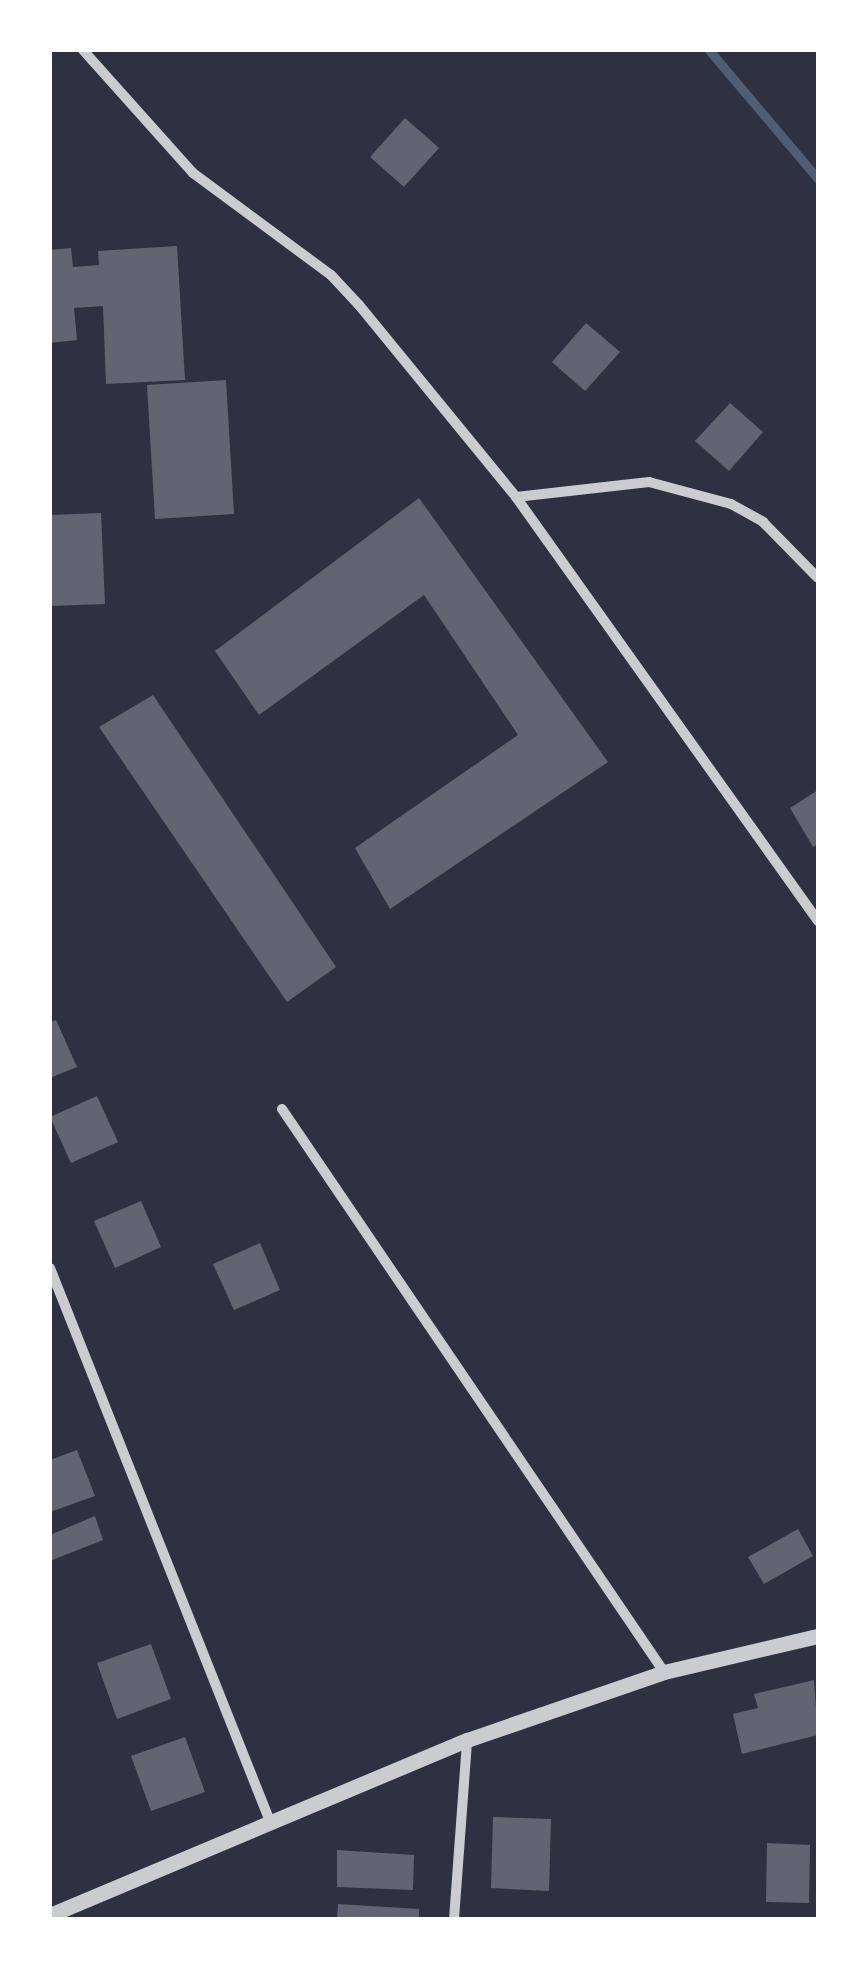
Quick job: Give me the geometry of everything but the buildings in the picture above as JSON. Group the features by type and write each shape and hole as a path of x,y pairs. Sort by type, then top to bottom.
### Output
{"street":[{"path":"83,50 193,173 331,275 516,497 818,920"},
{"path":"516,497 622,482 682,491 731,504 763,522 818,578"},
{"path":"282,1109 664,1672"},
{"path":"50,1268 271,1825"},
{"path":"50,1915 468,1740 664,1672 818,1636"},
{"path":"454,1919 468,1740"}],"waterway":[{"path":"709,50 818,179"}]}
